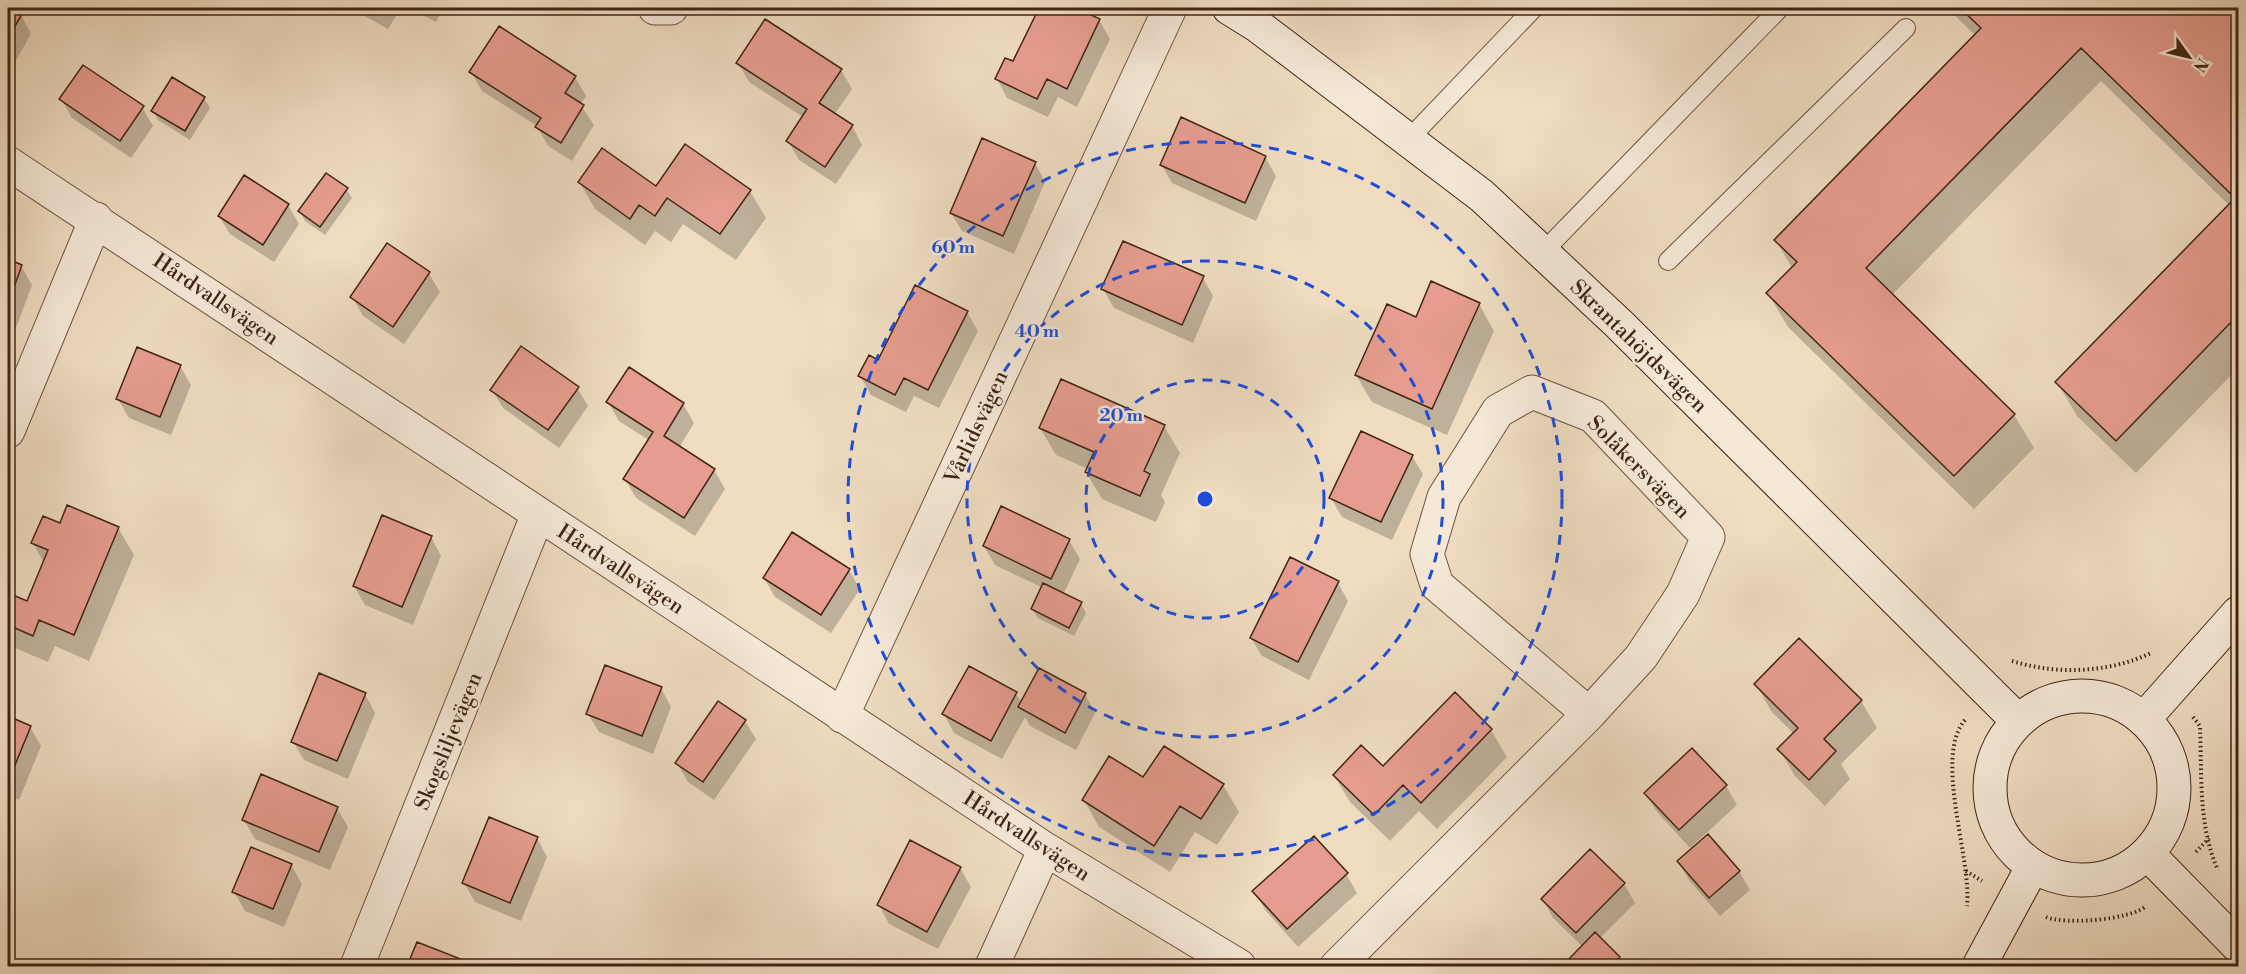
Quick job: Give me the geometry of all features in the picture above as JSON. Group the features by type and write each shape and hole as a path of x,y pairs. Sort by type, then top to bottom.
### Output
{"street":[{"path":"655,8 671,8"},
{"name":"Vårlidsvägen","path":"843,716 1170,8"},
{"name":"Skrantahöjdsvägen","path":"1229,8 1258,26 1482,196 1619,324 2018,721"},
{"name":"Hårdvallsvägen","path":"8,163 96,219 1045,849 1239,966"},
{"path":"8,431 96,219"},
{"name":"Solåkersvägen","path":"1337,966 1589,714 1641,657 1683,594 1708,537 1593,416 1532,392 1498,411 1444,497 1427,554 1437,585 1589,714"},
{"name":"Skogsliljevägen","path":"357,966 538,514"},
{"path":"2144,719 2238,613"},
{"path":"2081,696 2104,698 2118,703 2144,719 2166,749 2174,786 2167,822 2159,839 2147,853 2124,870 2096,879 2067,879 2033,866 2014,851 2004,838 1992,809 1990,778 1999,747 2018,721 2043,704 2081,696"},
{"path":"992,966 1045,849"},
{"path":"2147,853 2238,946"},
{"path":"1979,966 2033,866"}],"lane":[{"path":"1408,140 1534,8"},
{"path":"1543,252 1780,8"},
{"path":"1668,261 1906,28"}],"path":[{"path":"1966,917 1968,898 1952,761 1953,744 1956,732 1964,722 2026,666"},
{"path":"2200,726 2204,801 2211,855 2223,878"},
{"path":"1965,870 2049,918 2059,921 2134,914 2145,908 2209,838"}],"building":[{"path":"8,8 22,14 8,38"},
{"path":"1039,8 1076,8 1100,19 1067,89 1047,79 1037,99 995,79 1005,58 1013,61"},
{"path":"1960,8 2238,8 2238,315 2116,441 2055,382 2235,198 2081,48 1866,268 2015,414 1954,476 1766,293 1797,262 1774,240 1981,28"},
{"path":"765,19 842,69 819,103 853,125 825,167 786,141 807,109 736,63"},
{"path":"499,26 576,76 565,93 584,105 561,143 535,127 541,118 469,72"},
{"path":"83,65 144,106 120,141 59,99"},
{"path":"172,77 205,97 185,131 151,111"},
{"path":"1181,117 1266,156 1245,203 1160,165"},
{"path":"982,138 1036,162 1003,236 950,213"},
{"path":"685,144 751,190 720,234 667,198 655,216 639,205 630,219 578,182 602,148 656,186"},
{"path":"326,173 348,188 320,227 298,211"},
{"path":"244,175 289,204 263,245 218,216"},
{"path":"1123,241 1204,276 1182,325 1101,289"},
{"path":"387,243 430,272 393,327 350,297"},
{"path":"8,259 22,265 8,304"},
{"path":"1431,281 1480,303 1432,409 1355,375 1387,304 1416,317"},
{"path":"915,285 968,311 928,390 904,378 895,395 858,376 869,355 878,360"},
{"path":"521,346 579,387 548,430 490,390"},
{"path":"137,347 181,365 160,417 116,399"},
{"path":"629,367 684,403 664,436 715,469 684,518 623,479 653,432 606,402"},
{"path":"1061,379 1165,425 1144,471 1150,474 1140,496 1085,472 1094,452 1039,428"},
{"path":"1361,431 1413,455 1381,522 1329,498"},
{"path":"67,505 119,527 74,635 39,620 33,636 8,625 8,593 27,601 48,550 31,543 43,516 60,523"},
{"path":"1001,506 1070,539 1051,579 983,546"},
{"path":"382,515 432,536 402,607 353,586"},
{"path":"792,532 850,569 821,615 763,578"},
{"path":"1290,557 1339,581 1298,662 1250,638"},
{"path":"1043,583 1082,602 1069,628 1031,609"},
{"path":"1799,638 1862,700 1824,739 1836,751 1809,780 1777,749 1798,728 1754,684"},
{"path":"605,665 662,687 642,736 586,714"},
{"path":"969,666 1017,692 991,741 942,714"},
{"path":"1039,668 1086,693 1065,733 1018,707"},
{"path":"319,673 366,693 337,761 291,742"},
{"path":"1455,692 1492,729 1421,803 1403,785 1374,815 1333,775 1361,745 1383,766"},
{"path":"718,701 746,720 703,782 675,763"},
{"path":"8,716 31,726 8,782"},
{"path":"1164,746 1224,784 1201,819 1180,806 1154,846 1082,800 1109,756 1143,777"},
{"path":"1692,748 1727,785 1679,830 1644,793"},
{"path":"261,774 338,807 319,852 242,820"},
{"path":"489,817 538,837 510,903 462,883"},
{"path":"1708,834 1740,871 1709,898 1677,861"},
{"path":"1314,836 1348,873 1287,929 1252,891"},
{"path":"910,840 961,867 927,932 877,905"},
{"path":"251,847 292,864 273,909 232,892"},
{"path":"1590,849 1625,883 1576,933 1541,899"},
{"path":"1595,932 1620,957 1611,966 1577,966 1569,959"},
{"path":"417,942 471,963 469,966 407,966"}]}
